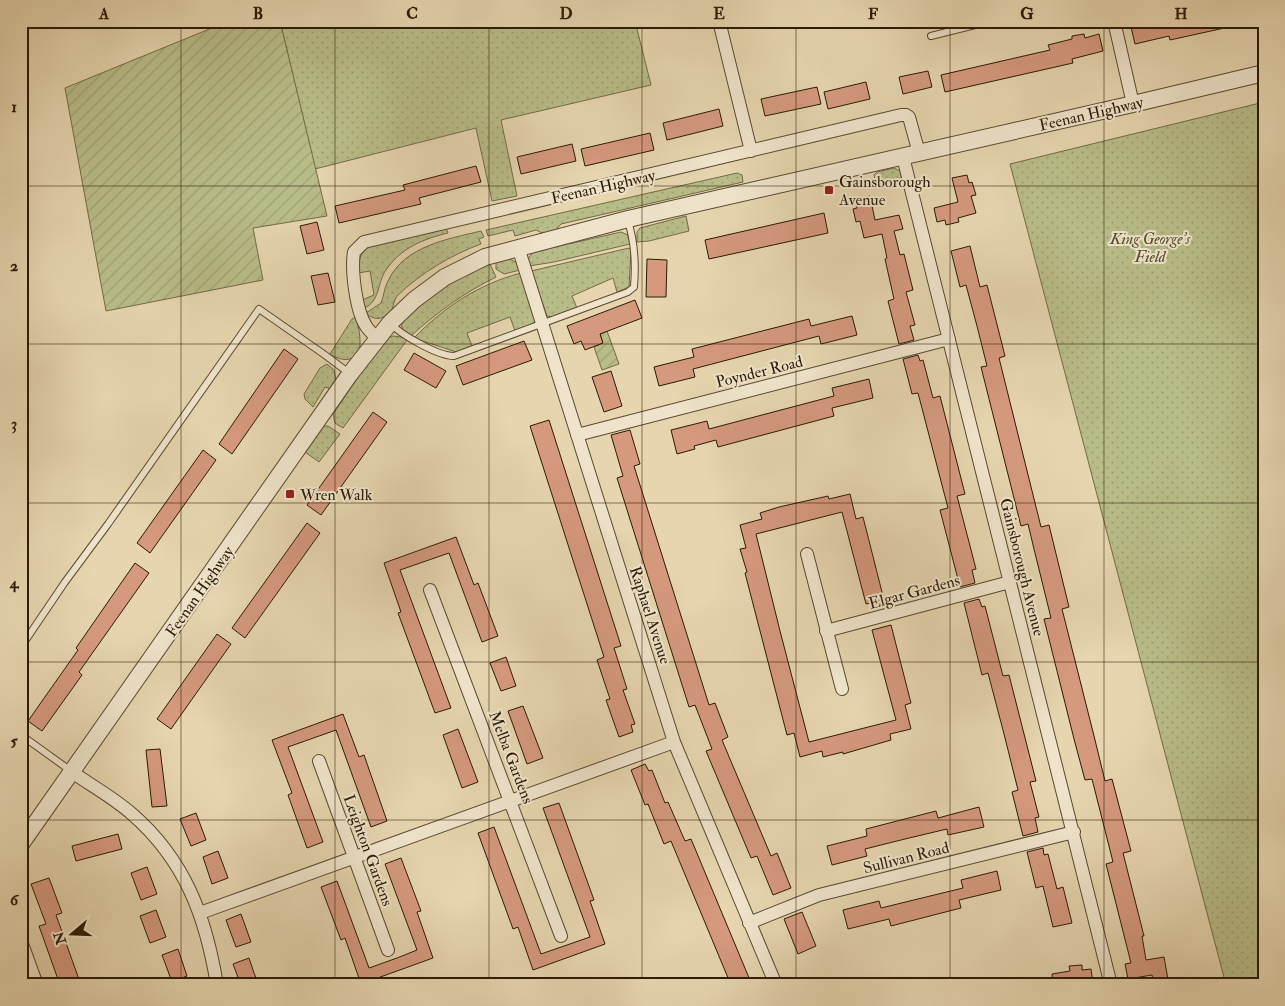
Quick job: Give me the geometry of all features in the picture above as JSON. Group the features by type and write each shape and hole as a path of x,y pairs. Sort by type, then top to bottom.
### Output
{"street":[{"path":"719,21 751,151"},
{"path":"1114,21 1134,104"},
{"name":"Feenan Highway","path":"21,844 377,338 418,296 453,273 480,259 628,219 1264,73"},
{"name":"Feenan Highway","path":"377,338 362,319 352,274 351,266 354,252 364,242 906,115 910,120 911,155"},
{"name":"Gainsborough Avenue","path":"911,155 949,339 1112,985"},
{"name":"Raphael Avenue","path":"518,248 674,742 776,985"},
{"name":"Poynder Road","path":"577,435 949,339"},
{"path":"807,554 842,689"},
{"name":"Elgar Gardens","path":"826,631 1010,582"},
{"name":"Melba Gardens","path":"430,590 561,936"},
{"path":"200,913 674,742"},
{"name":"Leighton Gardens","path":"319,761 388,950"},
{"path":"72,772 132,814 158,841 184,876 200,913 212,950 218,985"},
{"name":"Sullivan Road","path":"749,923 819,895 1074,832"},
{"path":"21,941 37,985"}],"lane":[{"path":"930,36 991,21"},
{"path":"390,323 408,338 452,357 633,289 636,257 628,219"},
{"path":"21,647 259,309 350,374"},
{"path":"21,735 72,772"}],"green space":[{"path":"229,21 280,21 327,216 253,228 263,280 106,311 65,88"},
{"path":"280,21 635,21 651,85 501,120 517,196 492,201 476,128 315,169"},
{"name":"King George's Field","path":"1264,102 1264,985 1226,985 1010,164"},
{"path":"894,168 900,171 902,180 877,187 874,175 877,172"},
{"path":"737,173 742,175 743,182 561,224 555,231 544,234 536,230 515,236 513,230 488,236 486,230"},
{"path":"686,216 689,231 649,241 637,242 637,232 640,228"},
{"path":"446,228 448,233 413,245 398,256 383,275 376,297 364,308 362,300 374,295 370,271 358,273 360,258 366,249 370,246"},
{"path":"481,231 484,237 479,239 481,244 448,259 416,279 398,295 388,315 377,318 366,313 381,303 388,281 395,269 416,252 441,241"},
{"path":"621,232 628,235 630,244 529,266 528,259 533,252"},
{"path":"629,248 631,250 629,287 617,292 613,278 572,296 577,308 552,317 547,316 531,271"},
{"path":"510,259 517,263 520,270 504,274 496,269 496,262"},
{"path":"490,264 496,277 451,304 411,336 405,332 402,322 424,301 448,284"},
{"path":"521,273 535,321 533,324 515,331 510,317 467,333 472,346 456,352 414,338 437,316 463,298 491,283"},
{"path":"356,317 360,338 358,353 355,357 346,360 330,354 352,319"},
{"path":"607,331 619,364 602,370 594,347 603,343 600,334"},
{"path":"393,336 407,340 343,428 335,423 333,414 363,370 388,338"},
{"path":"327,364 334,370 336,380 331,389 325,387 313,407 305,399 304,394 320,368"},
{"path":"323,426 328,426 340,434 319,462 305,452"}],"building":[{"path":"1156,21 1229,21 1229,27 1170,40 1169,36 1135,44 1131,27"},
{"path":"1084,34 1085,38 1099,34 1103,51 1072,59 1073,63 945,92 941,75 1050,50 1048,45 1072,39 1072,36"},
{"path":"928,71 932,87 903,94 899,77"},
{"path":"866,82 870,99 828,109 824,92"},
{"path":"817,87 821,104 765,116 761,99"},
{"path":"719,109 723,126 667,140 663,123"},
{"path":"650,133 654,150 585,166 581,149"},
{"path":"572,144 576,161 521,174 517,157"},
{"path":"476,166 481,182 419,198 421,204 339,223 335,206 405,190 403,185"},
{"path":"967,175 969,183 972,182 976,195 971,196 976,213 958,218 959,222 946,225 945,220 937,222 934,208 958,202 952,178"},
{"path":"870,196 875,220 899,215 903,229 894,231 900,255 904,254 913,290 906,292 915,325 910,326 914,340 899,344 888,301 894,299 885,259 887,258 882,234 864,238 860,221 856,222 853,209 857,208 855,200"},
{"path":"824,213 828,233 709,259 705,240"},
{"path":"317,222 324,250 307,254 300,226"},
{"path":"970,246 980,287 987,285 1005,356 999,358 1041,527 1049,525 1069,607 1062,609 1105,781 1112,779 1131,851 1123,853 1144,936 1142,936 1146,960 1164,957 1169,985 1154,985 1152,975 1128,979 1125,964 1131,963 1106,864 1113,862 1092,779 1085,780 1074,739 1044,619 1051,618 1028,524 1021,526 981,367 987,366 977,326 966,285 960,287 951,251"},
{"path":"647,259 667,260 666,297 646,297"},
{"path":"328,273 335,302 318,305 311,276"},
{"path":"635,300 642,318 600,334 603,343 585,350 581,341 574,344 567,326"},
{"path":"852,316 857,335 821,344 819,336 693,369 695,377 659,386 654,367 694,357 692,349 809,319 811,326"},
{"path":"524,341 532,360 463,385 456,366"},
{"path":"284,349 298,359 232,454 219,444"},
{"path":"414,353 446,371 436,388 404,370"},
{"path":"918,355 920,361 923,360 933,398 940,396 965,494 957,496 976,569 972,570 975,583 960,587 940,510 948,508 918,393 912,394 903,359"},
{"path":"611,371 622,406 604,412 592,377"},
{"path":"869,379 873,398 832,408 834,416 718,447 716,440 694,446 695,449 677,454 671,430 707,421 709,429 834,396 832,388"},
{"path":"373,412 387,422 321,515 307,505"},
{"path":"549,420 621,646 614,648 627,689 623,690 635,724 631,725 633,732 619,737 606,700 610,699 597,660 604,657 530,426"},
{"path":"630,430 640,464 634,466 709,705 715,703 728,737 722,740 771,856 777,853 791,888 773,895 757,856 751,858 706,751 712,749 695,705 689,707 617,478 623,476 611,435"},
{"path":"203,450 216,460 150,553 137,543"},
{"path":"850,494 856,519 863,517 884,600 866,604 842,512 756,534 780,631 809,742 896,720 872,630 891,625 911,703 905,705 911,729 890,734 891,740 843,754 843,752 823,757 822,751 800,757 794,733 787,735 745,573 747,572 740,549 746,548 740,525 762,519 760,513 779,507 828,496 829,499"},
{"path":"307,523 320,533 245,638 232,628"},
{"path":"456,537 474,585 478,583 498,636 482,642 449,553 400,570 451,708 435,713 398,613 401,612 384,563"},
{"path":"135,563 149,573 79,672 82,675 42,731 28,721 78,650 76,648"},
{"path":"979,599 982,607 985,606 1003,676 1009,675 1036,781 1030,782 1039,817 1035,818 1038,832 1023,836 1012,792 1018,790 1004,734 988,673 982,675 964,603"},
{"path":"217,634 231,644 171,729 157,719"},
{"path":"506,657 516,686 501,691 490,663"},
{"path":"523,706 543,758 527,764 508,711"},
{"path":"343,714 359,757 364,755 387,821 371,827 336,730 288,747 323,842 307,848 288,795 292,793 272,740"},
{"path":"458,729 478,782 462,788 443,735"},
{"path":"160,749 167,806 152,807 146,750"},
{"path":"645,764 649,771 652,770 665,803 668,802 685,841 691,839 752,985 731,985 671,841 664,844 648,804 645,805 631,770"},
{"path":"559,803 594,900 590,901 605,944 533,970 518,927 513,929 478,833 494,827 541,954 590,937 543,808"},
{"path":"979,807 984,827 948,835 947,829 865,849 867,856 832,865 827,846 867,836 866,829 936,811 938,818"},
{"path":"196,813 206,840 191,846 180,819"},
{"path":"118,834 122,849 76,861 72,846"},
{"path":"1043,848 1044,855 1048,854 1057,889 1063,887 1072,923 1053,927 1043,886 1036,888 1027,852"},
{"path":"218,851 228,878 212,884 203,857"},
{"path":"401,858 421,911 417,912 433,958 361,984 345,938 341,940 321,887 337,881 369,968 397,958 417,950 385,864"},
{"path":"147,867 157,894 141,900 131,873"},
{"path":"997,871 1001,890 959,900 961,908 891,926 889,919 848,929 843,910 879,901 881,908 963,888 961,880"},
{"path":"49,878 62,913 56,915 81,985 60,985 39,926 46,924 31,884"},
{"path":"156,910 166,937 150,943 140,916"},
{"path":"802,912 816,946 798,954 784,919"},
{"path":"241,914 251,942 236,947 226,920"},
{"path":"178,949 187,976 172,982 162,955"},
{"path":"249,958 259,985 241,985 233,964"},
{"path":"1082,965 1082,970 1091,969 1093,984 1053,985 1052,974 1070,971 1069,966"}],"place":[{"name":"Gainsborough Avenue","path":"829,190"},
{"name":"Wren Walk","path":"290,494"}]}
